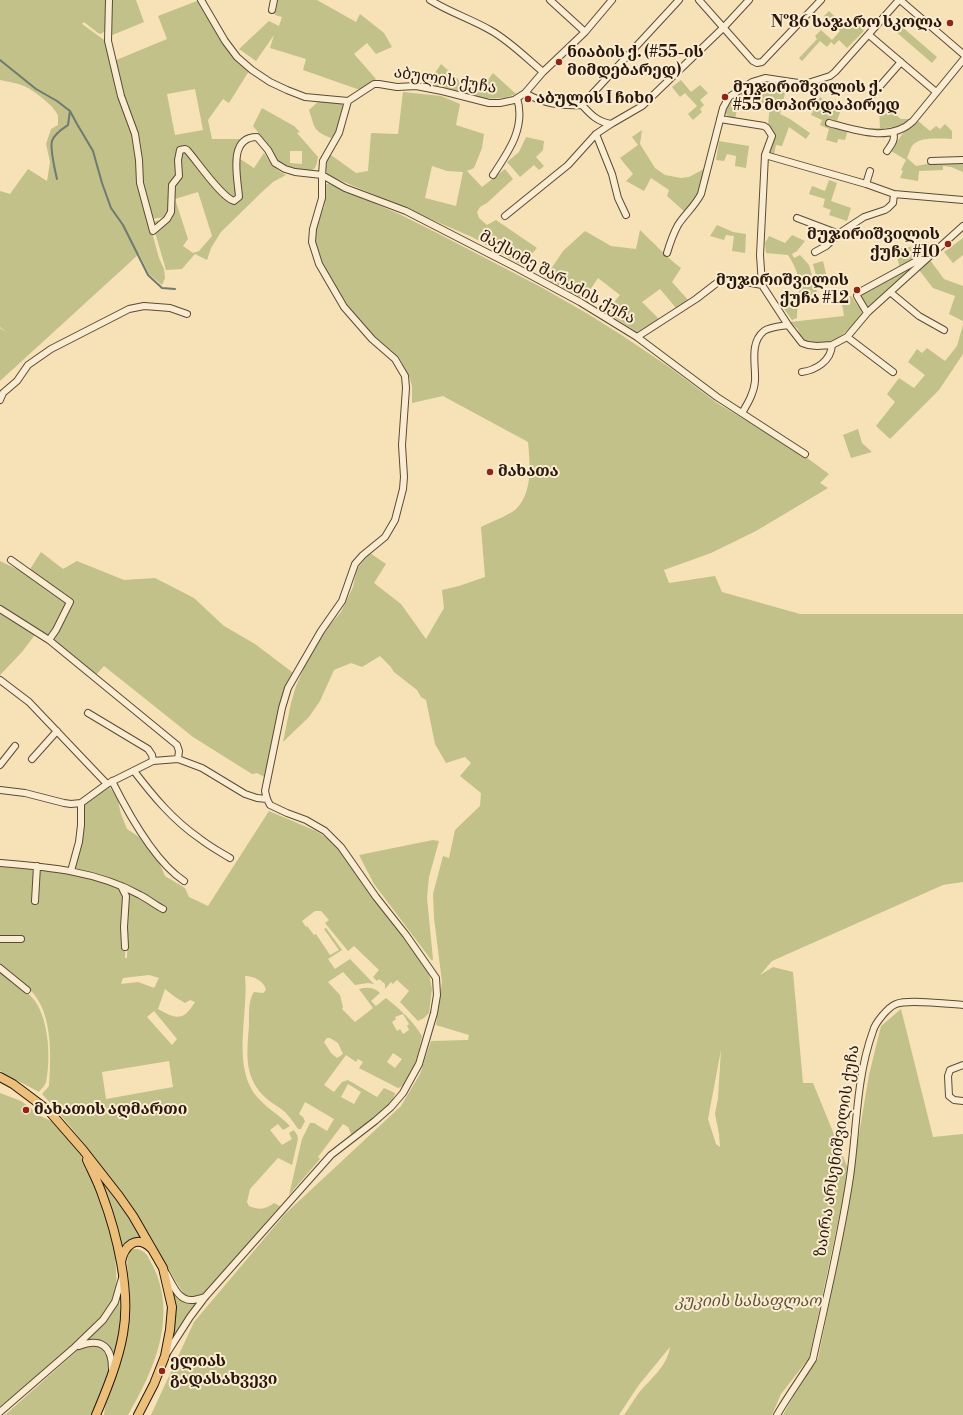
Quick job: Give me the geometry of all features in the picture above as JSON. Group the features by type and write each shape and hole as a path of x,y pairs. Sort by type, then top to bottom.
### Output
{"main road":[{"path":"0,1077 13,1084 49,1111 83,1150 119,1196 163,1268 172,1307 170,1330 165,1356 154,1384 138,1415"},
{"path":"83,1150 106,1205 120,1263 125,1313 119,1353 98,1413"},
{"path":"120,1263 126,1248 138,1242 146,1243 154,1252"}],"street":[{"path":"109,0 108,41 122,96 135,134 139,160 140,182 153,231 167,219 171,212 172,185 179,176 179,153 183,149 187,150 223,192 234,201 239,197 236,161 239,148 250,138 257,138 268,150 276,163 285,169 295,172 322,175"},
{"path":"165,1356 190,1316 205,1297 331,1156 391,1107 403,1093 419,1064 434,1014 437,995 436,978 341,848 325,831 306,820 270,805 265,791 282,708 288,688 321,631 342,601 355,564 363,555 385,537 395,520 403,489 404,477 402,445 406,388 404,376 395,359 372,339 344,307 319,264 315,252 312,236 315,219 322,198 323,161 339,133 348,101 305,96 286,90 270,82 252,70 237,57 225,41 201,0"},
{"path":"272,10 274,0"},
{"path":"430,0 500,36 543,72"},
{"path":"550,0 585,32"},
{"path":"493,175 509,150 515,136 520,111 517,98 525,92 543,72 585,32 612,0"},
{"path":"525,92 541,101 553,104 562,106 582,105 679,0"},
{"path":"699,0 757,63 762,62 821,0"},
{"path":"505,216 568,165 596,134 642,106 724,27 749,0"},
{"path":"667,253 671,239 678,225 696,204 701,194 723,108 729,97 752,82 765,78 805,84 830,76 900,0 963,54"},
{"path":"869,35 936,92"},
{"path":"829,123 859,131 881,133 893,132 910,123 963,60"},
{"path":"873,94 901,62"},
{"path":"957,66 963,70"},
{"name":"აბულის ქუჩა","path":"348,101 374,84 397,87 416,86 489,103 500,103 517,98"},
{"path":"582,105 594,118 604,123 611,124"},
{"path":"720,119 764,126 772,136 765,155 760,255 762,285 788,325 802,343 808,345 832,345 847,337 868,312 963,226"},
{"path":"887,151 894,138 893,132"},
{"path":"596,134 612,174 618,198 626,215"},
{"path":"765,155 866,184 894,194 963,200"},
{"path":"931,161 963,160"},
{"path":"866,184 870,171"},
{"name":"მაქსიმე შარაძის ქუჩა","path":"322,175 345,188 406,211 510,264 580,302 637,337 717,397 805,454"},
{"path":"815,252 826,246 841,232 864,217 888,208 893,203 894,194"},
{"path":"797,218 834,232 841,232"},
{"path":"868,312 858,299 858,293 922,258 928,258"},
{"path":"637,337 696,299 724,278 762,285"},
{"path":"890,292 919,316 944,330"},
{"path":"0,400 4,393 17,381 28,365 51,349 129,309 144,306 170,308 187,314"},
{"path":"742,413 752,394 755,382 754,351 758,338 765,330 788,325"},
{"path":"847,337 893,372"},
{"path":"802,372 811,371 826,360 832,351 832,345"},
{"path":"11,560 70,602 56,630 49,640"},
{"path":"0,609 49,640 177,745 179,751 178,760"},
{"path":"0,680 29,702 109,783 148,843 169,868 184,881"},
{"path":"88,713 148,749 152,755 153,762"},
{"path":"32,759 57,731"},
{"path":"0,765 15,746"},
{"path":"0,790 26,793 64,803 81,803 109,783 153,762 178,760 202,768 245,794 257,798 267,799"},
{"path":"134,771 153,796 176,818 199,838 230,858"},
{"path":"71,871 79,842 81,803"},
{"path":"0,863 71,871 96,878 121,886 139,894 163,909"},
{"path":"35,901 37,866"},
{"path":"121,886 126,896 124,927 125,947"},
{"path":"0,939 21,939"},
{"path":"0,968 27,990"},
{"name":"ზაირა არსენიშვილის ქუჩა","path":"777,1415 786,1397 799,1381 812,1359 850,1177 859,1085 873,1029 882,1015 896,1004 914,1002 963,1005"},
{"path":"963,1065 950,1070 948,1076 950,1096 954,1100 963,1101"},
{"path":"163,1268 181,1297 192,1300 205,1297"},
{"path":"0,1412 97,1326 109,1312 117,1296 122,1277"},
{"path":"75,1347 88,1342 97,1342 105,1346 110,1353 112,1374"}],"green space":[{"path":"0,0 107,0 105,31 101,34 84,22 82,24 107,42 131,125 150,225 159,258 164,269 165,278 162,285 149,274 139,254 0,381 0,328 7,333 0,327 0,191 10,194 28,169 47,181 50,162 46,144 51,129 58,125 58,116 49,104 28,88 0,80"},
{"path":"110,0 136,0 144,22 110,36"},
{"path":"278,0 317,0 356,22 360,14 384,33 392,47 376,54 367,43 354,54 376,79 360,90 303,70 306,59 270,48 274,35 256,61 239,49 269,21 279,26 282,17 275,15"},
{"path":"197,1 233,58 249,71 229,103 223,99 208,120 212,139 242,139 238,148 237,198 231,198 209,175 188,148 181,146 178,148 177,171 174,178 170,207 166,217 151,219 140,175 140,161 114,61 167,39 158,16","holes":["195,89 203,130 175,135 167,94"]},
{"path":"829,11 845,26 852,19 864,31 847,48 839,40 834,45 831,42 827,47 820,41 802,61 799,58 817,39 815,36 821,30 832,40 840,31 824,16"},
{"path":"900,25 937,57 932,63 895,31"},
{"path":"441,64 461,82 464,80 480,91 493,73 516,94 506,97 483,98 460,94 427,85"},
{"path":"681,80 691,92 700,85 708,93 700,100 704,105 700,109 702,112 693,120 688,114 697,106 685,93 680,97 672,87"},
{"path":"766,81 778,82 777,89 785,93 780,114 810,133 806,139 789,127 782,146 776,145 774,155 769,154 773,133 768,125 770,104 737,110 735,119 728,116 725,111 729,101 740,91 750,85"},
{"path":"403,92 441,96 460,104 456,125 484,134 482,148 474,168 467,171 482,187 505,169 513,179 487,203 480,207 477,212 479,218 487,225 496,220 537,248 522,265 472,237 327,174 325,168 326,161 331,155 356,173 368,171 371,133 398,134","holes":["432,166 447,171 463,172 456,206 425,198"]},
{"path":"820,97 834,107 837,104 842,107 835,126 848,130 845,140 838,139 837,143 826,140 829,129 820,125 822,120 811,115"},
{"path":"320,100 341,103 343,105 336,132 331,138 318,131 312,121 309,110"},
{"path":"885,106 901,119 911,119 902,126 884,128 884,131 855,128 880,128 879,107"},
{"path":"262,108 294,126 300,132 297,133 318,157 315,168 311,170 301,170 284,167 277,163 269,155 258,138 261,136 253,126","holes":["290,151 302,151 302,164 290,163"]},
{"path":"917,120 930,131 936,126 940,129 945,124 952,131 952,139 925,139 920,141 912,146 907,158 916,166 927,163 963,161 963,172 951,167 943,166 943,170 919,171 918,181 900,178 903,171 901,170 906,160 891,151 905,130"},
{"path":"642,130 640,144 655,168 665,175 681,178 689,177 708,165 698,195 686,213 667,196 669,190 651,178 644,191 626,181 633,174 620,158 638,145 632,137"},
{"path":"526,137 544,141 543,150 536,157 544,166 539,170 534,165 520,177 507,162 519,152"},
{"path":"719,141 749,146 746,168 735,166 736,156 727,154 724,161 716,160"},
{"path":"184,150 229,202 238,200 237,157 254,168 264,153 273,166 286,175 273,182 221,232 211,248 207,260 195,254 182,269 166,270 152,222 168,219 172,186 180,176 181,153","holes":["198,192 212,236 199,251 193,253 183,246 188,239 175,199"]},
{"path":"829,180 837,183 831,201 851,208 847,221 829,215 831,210 823,207 825,199 809,194 812,186 825,191"},
{"path":"325,184 330,184 399,214 539,286 623,336 669,367 717,403 803,455 829,474 820,483 828,488 756,531 711,553 664,570 669,583 715,576 722,592 800,614 963,614 963,882 943,885 772,961 760,975 773,967 793,972 803,1083 813,1083 849,1171 809,1358 781,1394 772,1415 624,1415 638,1394 662,1367 670,1347 638,1386 619,1415 151,1415 194,1322 285,1214 401,1106 420,1074 431,1041 468,1040 469,1035 436,1025 442,982 434,918 433,894 443,856 449,858 455,830 480,806 481,793 460,776 471,763 465,757 446,763 435,744 426,700 421,697 417,690 394,672 380,656 362,667 351,663 334,670 320,701 309,717 283,742 296,686 310,654 329,626 341,612 353,587 357,569 370,553 386,564 374,583 401,604 426,639 444,608 442,590 485,577 481,527 517,508 526,494 530,468 528,442 443,396 412,403 412,386 409,376 399,357 364,327 338,293 318,255 315,236 316,225 324,207 326,195","holes":["721,1050 718,1098 715,1114 720,1147 716,1144 708,1119"]},
{"path":"717,225 733,232 746,234 745,253 732,251 734,236 726,235 724,240 710,236"},
{"path":"640,230 665,255 681,268 672,282 689,301 676,308 660,289 642,302 659,319 637,332 606,312 620,295 598,278 584,299 545,278 563,251 585,231 611,246 636,249"},
{"path":"792,235 805,241 797,251 792,254 794,258 800,255 809,265 817,292 801,301 798,307 797,318 792,320 784,309 799,293 800,288 796,270 788,255 766,253 765,243 769,236 785,243"},
{"path":"963,238 963,255 953,263 944,252"},
{"path":"935,243 937,245 935,251 899,266 896,249"},
{"path":"930,260 944,279 963,286 963,321 949,314 955,296 933,288 919,270"},
{"path":"823,261 828,282 818,284 813,264"},
{"path":"921,261 868,308 861,298 861,295"},
{"path":"851,296 861,310 862,314 850,328 838,338 831,341 814,343 804,341 798,329 790,322 844,316 841,298"},
{"path":"963,325 963,354 939,390 890,439 876,426 895,402 887,394 899,378 914,388 925,375 908,362 917,349 922,353 927,348 945,361 957,346"},
{"path":"858,429 862,443 872,452 851,458 843,435"},
{"path":"41,552 63,569 77,561 124,580 155,578 194,598 224,626 255,644 296,675 288,688 268,779 257,773 252,774 193,737 104,666 94,677 37,632 22,652 0,675 0,561 27,574"},
{"path":"107,784 117,797 121,814 127,829 139,837 159,862 165,876 185,888 189,897 208,906 269,811 316,831 327,838 341,852 429,974 432,989 429,1013 418,1021 400,1002 409,991 397,980 393,984 391,982 385,989 385,984 379,979 377,981 373,977 379,970 354,946 348,951 325,923 329,920 321,911 315,911 302,921 314,935 316,934 330,955 339,950 324,929 326,928 342,950 328,959 335,969 350,959 374,984 368,983 355,985 343,972 328,982 340,995 343,1007 342,1009 355,1022 373,1008 359,989 370,988 380,993 371,1001 376,1006 386,998 415,1025 422,1036 411,1074 403,1085 398,1088 359,1068 363,1062 358,1059 356,1062 346,1055 324,1085 334,1092 342,1082 348,1080 377,1097 384,1088 395,1093 393,1099 384,1111 352,1136 348,1127 343,1124 318,1157 320,1159 289,1195 302,1139 310,1123 314,1123 327,1131 334,1119 305,1102 299,1114 305,1121 301,1129 298,1129 285,1112 267,1099 254,1083 250,1074 247,1056 250,1003 254,992 263,993 266,990 263,984 258,980 245,976 246,991 243,1058 246,1073 251,1088 260,1100 290,1126 283,1130 278,1124 270,1130 282,1145 292,1139 289,1133 294,1130 298,1139 292,1165 278,1158 250,1189 247,1202 249,1206 262,1209 274,1203 280,1206 205,1293 198,1296 185,1295 171,1274 151,1237 130,1206 85,1145 42,1094 49,1086 50,1063 49,1038 44,1013 40,1002 33,993 22,982 0,966 0,863 71,871 79,842 81,803","holes":["122,887 129,897 127,958 125,958 126,896","149,975 159,978 154,988 138,982 121,984 123,978","165,989 185,1003 190,1000 195,1002 183,1016 179,1017 170,1015 158,1009","154,1011 177,1039 172,1045 147,1017","403,1014 409,1024 407,1026 409,1030 403,1034 400,1029 397,1031 392,1022 396,1019 395,1017","327,1038 330,1038 338,1043 343,1054 337,1058 331,1053 324,1042","393,1053 402,1059 395,1068 387,1062","169,1061 173,1087 106,1099 102,1072","348,1084 361,1092 354,1104 341,1097"]},
{"path":"433,840 439,841 429,877 427,898 432,961 374,884 359,855"},
{"path":"0,972 10,981 23,989 35,1001 40,1009 48,1041 48,1073 46,1082 39,1092 0,1071"},
{"name":"კუკიის სასაფლაო","path":"901,1009 933,1137 963,1134 963,1415 783,1415 796,1391 818,1359 837,1264 869,1075 881,1026"},
{"path":"0,1093 21,1101 36,1114 51,1121 71,1142 73,1142 101,1193 115,1250 117,1291 108,1312 83,1336 0,1407"},
{"path":"97,1172 143,1239 130,1241 124,1244 120,1249"},
{"path":"134,1249 141,1250 146,1254 153,1266 160,1285 163,1304 163,1324 160,1343 154,1362 138,1398 128,1415 104,1415 126,1336 130,1300 127,1262 130,1251"},
{"path":"171,1287 182,1301 189,1303 199,1301 181,1324 169,1347"},
{"path":"119,1297 121,1324 115,1355 105,1343 101,1341 92,1340 81,1342 108,1316"},
{"path":"88,1345 100,1346 107,1352 109,1360 105,1383 93,1415 5,1415 78,1350"}],"waterway":[{"path":"0,60 36,89 57,101 70,111 93,151 111,208 123,225 148,275 162,288 175,289"},
{"path":"57,179 52,154 52,141 56,134 68,125 70,111"}],"place":[{"name":"№86 საჯარო სკოლა","path":"950,23"},
{"name":"ნიაბის ქ. (#55-ის მიმდებარედ)","path":"559,62"},
{"name":"მუჯირიშვილის ქ. #55 მოპირდაპირედ","path":"725,97"},
{"name":"აბულის I ჩიხი","path":"528,99"},
{"name":"მუჯირიშვილის ქუჩა #10","path":"948,244"},
{"name":"მუჯირიშვილის ქუჩა #12","path":"857,290"},
{"name":"მახათა","path":"490,472"},
{"name":"მახათის აღმართი","path":"26,1110"},
{"name":"ელიას გადასახვევი","path":"162,1371"}]}
